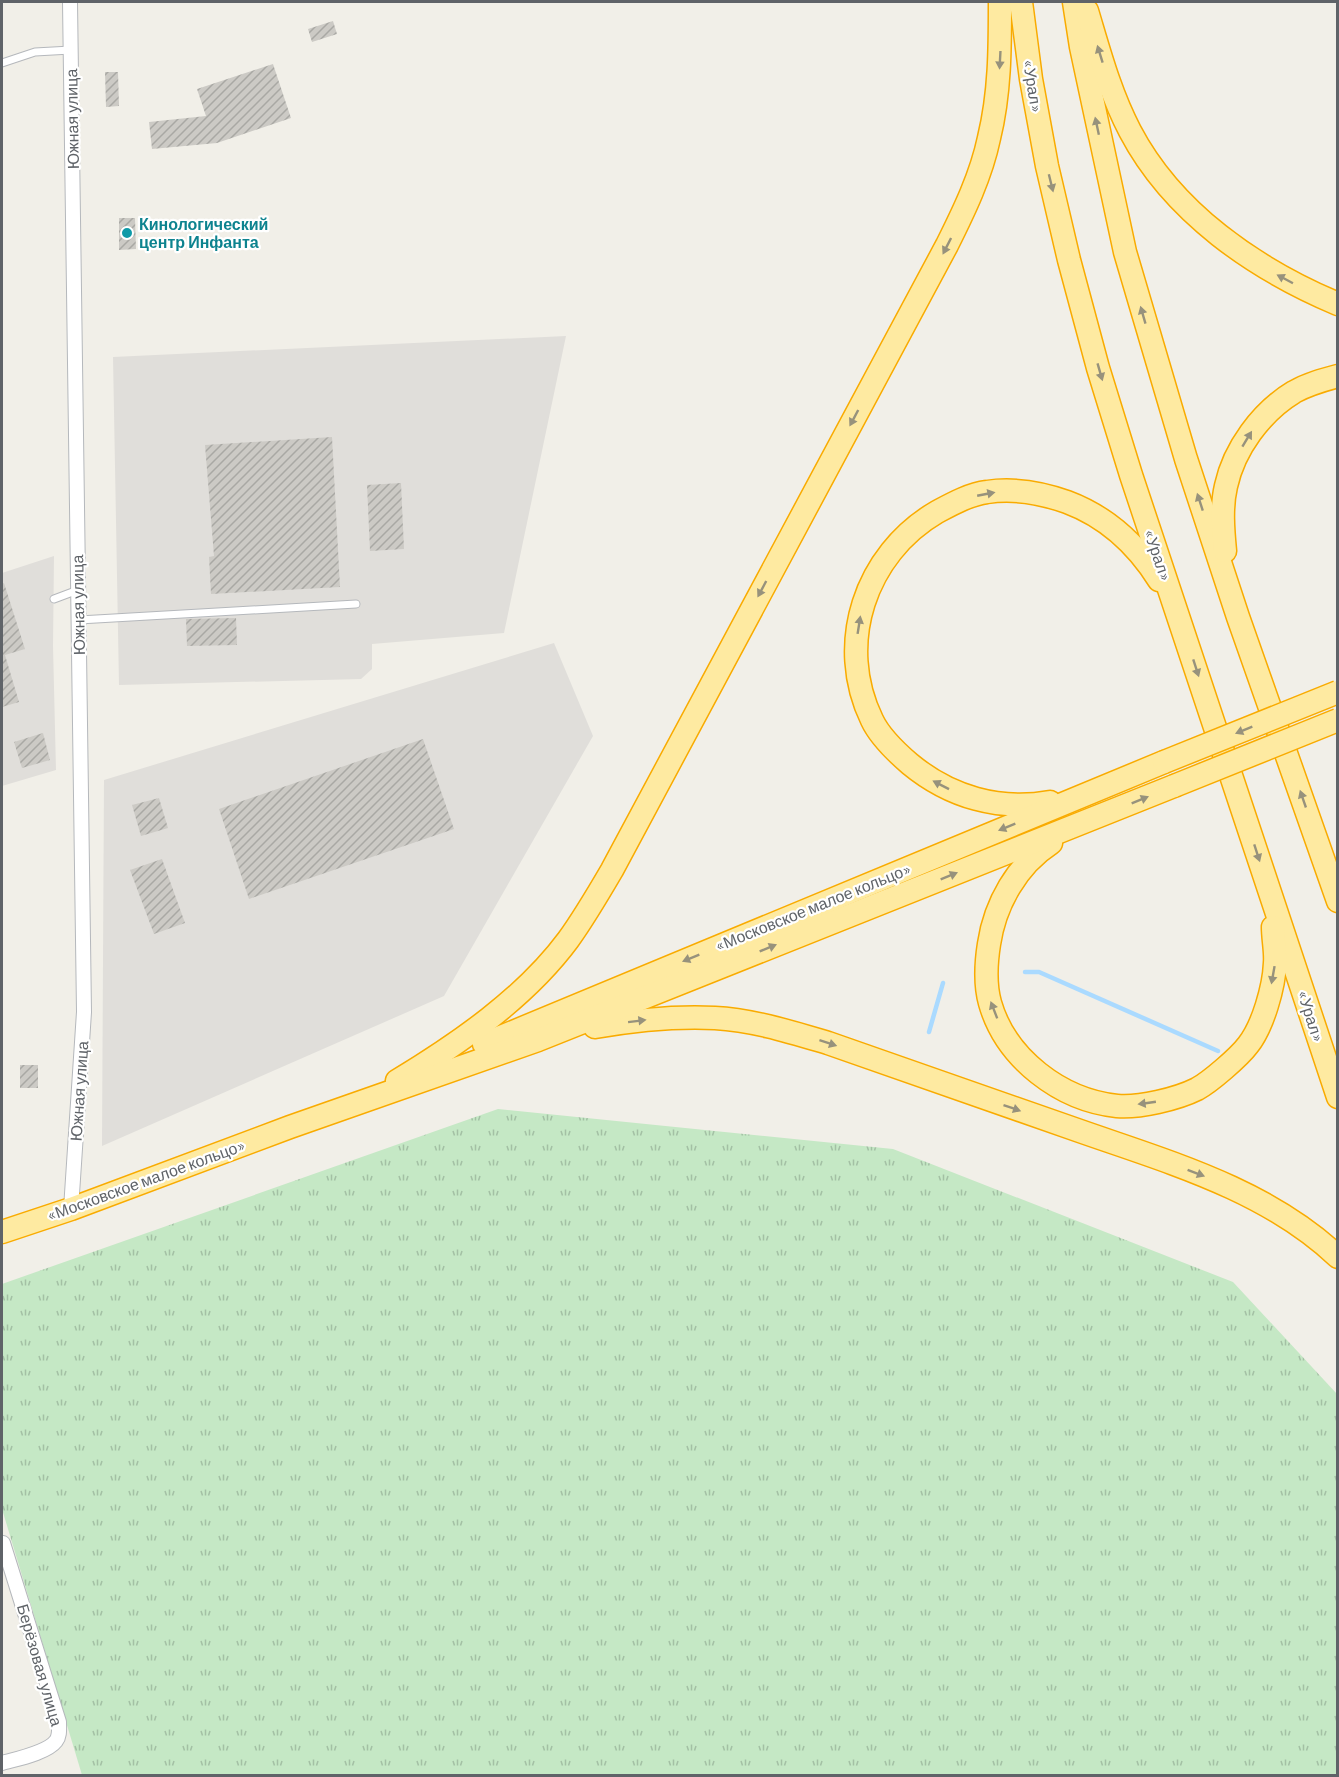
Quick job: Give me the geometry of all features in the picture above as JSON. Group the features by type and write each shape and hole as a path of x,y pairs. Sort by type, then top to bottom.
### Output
{"highway":[{"path":"397,1081 426,1064 477,1027 543,970 588,911 612,870 966,207 980,172 996,105 1000,62 1000,2"},
{"name":"«Урал»","path":"1021,2 1031,79 1047,166 1069,261 1098,368 1131,475 1338,1097"},
{"path":"1074,2 1081,47 1125,252 1186,459 1238,617 1333,879 1338,901"},
{"path":"1084,2 1107,78 1130,131 1147,159 1173,191 1202,221 1233,247 1267,269 1315,295 1338,304"},
{"path":"1238,617 1225,555 1222,515 1225,487 1235,459 1254,428 1274,407 1295,392 1318,381 1338,376"},
{"path":"1100,789 1038,804 992,803 969,798 947,789 926,777 895,752 873,722 860,691 856,654 858,623 877,569 896,544 921,521 952,504 986,492 1022,491 1051,496 1080,507 1106,522 1130,541 1154,572 1178,612"},
{"name":"«Московское малое кольцо»","path":"290,1127 554,1015 1338,692"},
{"name":"«Московское малое кольцо»","path":"2,1232 538,1040 1338,720"},
{"path":"1106,814 1060,837 1040,850 1023,867 999,908 989,944 987,979 990,1004 1001,1026 1011,1044 1028,1064 1044,1078 1066,1091 1092,1101 1119,1106 1147,1103 1174,1098 1198,1088 1231,1062 1249,1044 1269,996 1275,964 1271,896"},
{"path":"538,1040 639,1020 675,1018 716,1018 787,1031 828,1043 1196,1172 1274,1209 1300,1225 1338,1257"}],"street":[{"name":"Южная улица","path":"70,2 84,1012 71,1209"},
{"name":"Берёзовая улица","path":"2,1763 48,1749 57,1740 59,1732 59,1722 3,1543"}],"lane":[{"path":"2,63 35,52 71,50"},
{"path":"54,599 78,591"},
{"path":"79,620 356,604"}],"shaded area":[{"path":"566,336 504,633 372,644 372,669 361,679 119,685 113,357"},
{"path":"54,556 53,646 56,770 2,786 2,573"},
{"path":"554,643 593,736 444,996 102,1146 104,780"}],"green space":[{"path":"498,1109 893,1149 1233,1282 1337,1394 1337,1775 82,1775 2,1509 2,1284"}],"building":[{"path":"333,21 337,34 312,42 308,29"},
{"path":"273,64 291,118 217,143 152,149 149,122 206,116 197,89"},
{"path":"105,72 118,72 119,106 106,107"},
{"name":"Кинологический центр Инфанта","path":"119,218 135,218 136,249 119,250"},
{"path":"332,437 340,587 211,594 209,557 214,556 205,445"},
{"path":"401,483 404,549 370,551 367,485"},
{"path":"4,583 25,649 5,655 19,702 2,707 2,584"},
{"path":"236,618 237,645 187,646 186,619"},
{"path":"43,733 50,760 22,768 14,742"},
{"path":"423,739 454,829 249,899 219,809"},
{"path":"159,798 168,828 141,836 132,805"},
{"path":"162,859 185,923 154,934 130,870"},
{"path":"20,1065 38,1065 38,1088 20,1088"}],"waterway":[{"path":"1025,972 1039,972 1218,1051"},
{"path":"929,1032 943,983"}],"place":[{"name":"Кинологический центр Инфанта","path":"127,233"}]}
